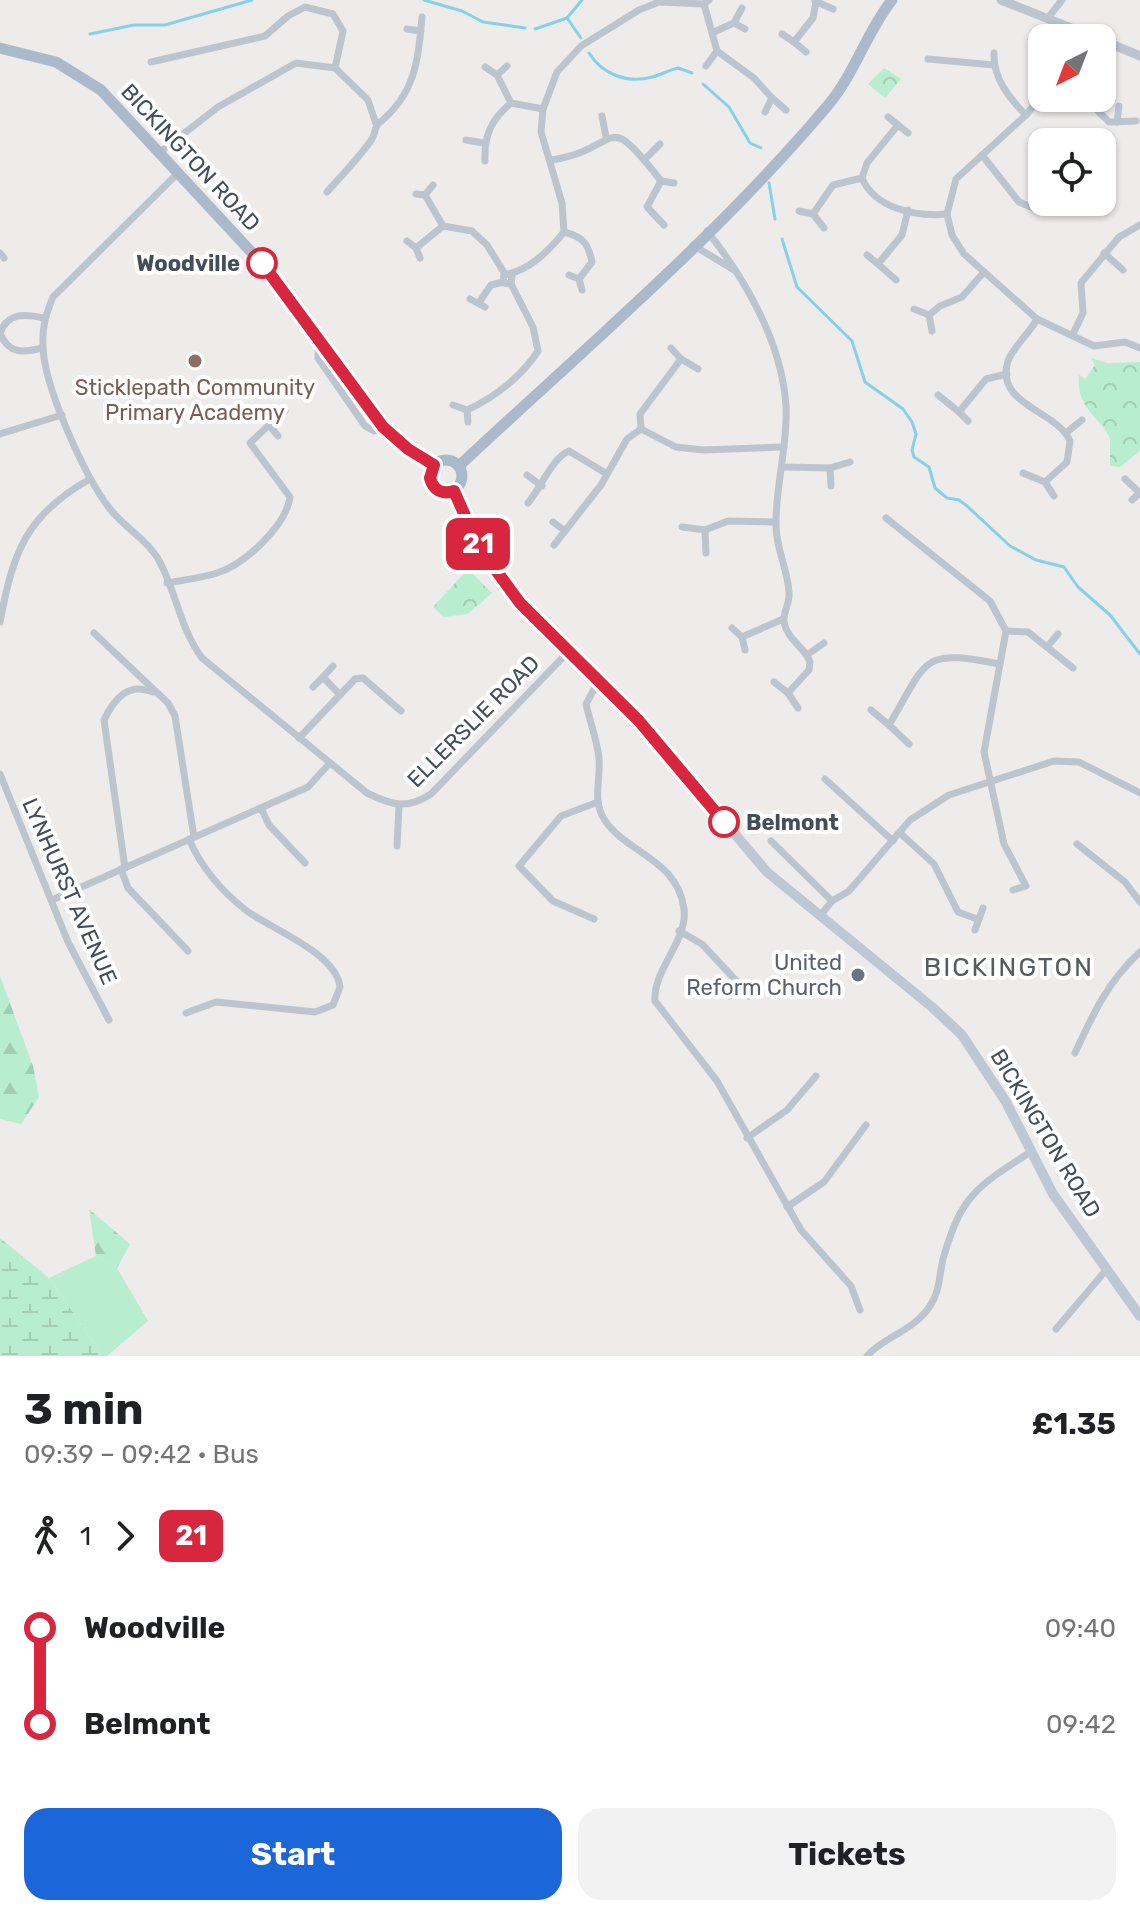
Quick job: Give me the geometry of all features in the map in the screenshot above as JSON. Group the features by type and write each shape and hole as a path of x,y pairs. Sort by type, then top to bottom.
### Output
{"main road":[{"path":"459,466 756,185 832,101 890,2"},
{"name":"BICKINGTON ROAD","path":"0,48 56,62 89,80 179,172 280,283 383,427 408,449 434,465"},
{"path":"448,460 459,466 463,478 454,491 443,492 435,488 430,478 434,465 448,460"},
{"name":"BICKINGTON ROAD","path":"454,491 487,559 520,603 567,653 639,721 767,872 962,1035 999,1090 1029,1153 1053,1194 1140,1316"}],"street":[{"path":"1001,0 1055,24"},
{"path":"1047,19 1062,0"},
{"path":"470,299 482,304 491,285 508,279 551,249 564,232 562,203 552,160 541,132 543,109 557,72 581,46 659,1 706,2 717,51 754,78 786,110"},
{"path":"794,42 813,18 815,1 833,9"},
{"path":"151,62 254,40 277,29 297,10 313,7 333,14 343,31 335,68"},
{"path":"714,32 734,23 742,8"},
{"path":"376,124 395,111 406,92 420,54 422,17"},
{"path":"734,23 745,29"},
{"path":"407,29 421,31"},
{"path":"782,34 806,52"},
{"path":"1116,46 1140,56"},
{"path":"158,47 160,60"},
{"path":"706,66 717,51"},
{"path":"994,53 994,65 1009,99 1026,115"},
{"path":"928,59 994,65"},
{"path":"160,152 218,107 296,63 335,68 368,100 376,124 371,140 327,192"},
{"path":"497,75 507,66"},
{"path":"485,67 497,75 511,103"},
{"path":"765,112 772,98"},
{"path":"511,103 543,109"},
{"path":"485,161 484,143 496,116 511,103"},
{"path":"1117,122 1119,106"},
{"path":"1028,112 956,179 947,214 958,246 1037,319 1094,346 1125,342 1140,348"},
{"path":"1096,112 1109,122 1136,121"},
{"path":"602,116 606,137"},
{"path":"888,117 908,133"},
{"path":"862,178 867,163 898,125"},
{"path":"552,160 583,154 606,137 617,135 627,140 661,181 674,183"},
{"path":"466,140 484,143"},
{"path":"644,160 660,144"},
{"path":"982,155 1019,202 1028,206"},
{"path":"0,622 15,555 31,526 56,499 90,479 62,415 42,348 44,318 66,282 179,172"},
{"path":"862,178 875,197 898,209 947,214"},
{"path":"813,214 833,185 862,178"},
{"path":"661,181 647,207 664,225"},
{"path":"425,195 433,185"},
{"path":"416,194 425,195"},
{"path":"425,195 443,226"},
{"path":"878,264 902,235 908,210"},
{"path":"799,211 813,214 824,228"},
{"path":"1073,334 1083,313 1081,283 1119,237 1140,225"},
{"path":"416,248 443,226 472,231 487,245 533,327 538,351 528,367 488,400 467,410 453,405"},
{"path":"707,231 735,271 775,351 786,407 776,522 778,553 790,595 783,619 787,632 807,655 809,670 788,693"},
{"path":"564,232 579,236 588,245 592,262 579,279"},
{"path":"407,241 416,248 420,258"},
{"path":"693,245 735,271"},
{"path":"1104,253 1123,270"},
{"path":"867,255 896,280"},
{"path":"929,315 940,306 962,297 984,272"},
{"path":"569,275 579,279"},
{"path":"579,279 582,290"},
{"path":"914,309 929,315"},
{"path":"929,315 932,331"},
{"path":"42,348 17,351 8,348 0,333 7,320 15,316 44,318"},
{"path":"1037,319 1010,356 1007,374 1009,383 1022,401 1067,432 1071,450 1067,462 1045,482"},
{"path":"671,348 681,359 698,369"},
{"path":"641,429 640,414 681,359"},
{"path":"959,412 986,379 1007,374"},
{"path":"938,395 968,421"},
{"path":"467,410 468,422"},
{"path":"167,583 219,572 238,563 283,520 290,497 251,447 253,438 285,411"},
{"path":"0,434 62,415"},
{"path":"1067,432 1082,420"},
{"path":"269,425 278,436"},
{"path":"641,429 676,447 703,450 784,447"},
{"path":"554,545 564,530 580,516 627,439 641,429"},
{"path":"528,503 542,486 554,462 569,451 607,474"},
{"path":"783,467 830,468 850,462"},
{"path":"830,468 831,486"},
{"path":"1023,473 1045,482 1054,496"},
{"path":"527,475 542,486"},
{"name":"ELLERSLIE ROAD","path":"90,479 113,513 150,548 191,643 229,680 367,793 399,806 418,803 431,794 567,653"},
{"path":"1125,479 1140,493 1132,500"},
{"path":"886,518 990,601 1006,631 984,752 993,780 1004,844 1026,886"},
{"path":"682,527 705,530 728,521 776,522"},
{"path":"553,522 564,530"},
{"path":"705,530 706,553"},
{"path":"742,637 783,619"},
{"path":"732,628 742,637 745,650"},
{"path":"1006,631 1028,632 1073,668"},
{"path":"94,633 158,695 175,716 198,861 245,909 330,964 339,978 337,1000 325,1010 315,1012 224,1002 186,1013"},
{"path":"1047,647 1058,634"},
{"path":"807,655 824,643"},
{"path":"889,725 921,672 937,658 953,655 999,664"},
{"path":"313,687 333,666"},
{"path":"323,677 340,695"},
{"path":"299,738 355,679 363,678 401,711"},
{"path":"598,682 586,704 599,759 598,802 604,820 669,873 682,896 685,913 654,986 655,1001 717,1081 801,1230 851,1286 860,1310"},
{"path":"774,682 788,693 798,708"},
{"path":"158,695 141,688 126,691 112,702 104,720 128,888 188,951"},
{"path":"871,710 909,744"},
{"path":"820,916 832,901 849,891 900,833 929,806 993,780 1054,761 1079,762 1140,793"},
{"path":"52,900 308,787 330,763"},
{"name":"LYNHURST AVENUE","path":"0,774 68,942 109,1020"},
{"path":"825,779 893,841"},
{"path":"594,919 553,901 519,866 561,816 598,802"},
{"name":"ELLERSLIE ROAD","path":"397,846 399,806"},
{"path":"261,808 269,825 305,863"},
{"path":"900,833 934,864 958,912 977,919"},
{"path":"771,841 832,901"},
{"path":"1077,844 1125,882 1140,902"},
{"path":"1013,890 1037,882"},
{"path":"975,930 983,908"},
{"path":"679,931 702,944 749,996"},
{"path":"1075,1053 1105,990 1138,957"},
{"path":"729,996 741,986"},
{"path":"747,1138 787,1110 816,1076"},
{"path":"787,1207 824,1182 866,1125"},
{"path":"867,1356 900,1336 928,1310 939,1291 942,1264 958,1212 971,1195 1029,1153"},
{"path":"1056,1329 1107,1269"}],"green space":[{"path":"884,68 901,79 885,98 868,84"},
{"path":"1091,358 1107,363 1140,362 1140,451 1120,467 1110,466 1110,438 1081,395 1079,375 1085,379 1095,365"},
{"path":"468,569 492,593 468,614 444,617 433,607"},
{"path":"0,976 33,1066 39,1097 21,1124 0,1119"},
{"path":"89,1209 130,1244 117,1268 96,1256"},
{"path":"0,1238 49,1278 103,1356 0,1356"},
{"path":"96,1256 117,1268 148,1321 107,1356 103,1356 49,1278"}],"waterway":[{"path":"90,34 134,25 165,25 252,0"},
{"path":"424,0 462,11 483,22 525,28"},
{"path":"567,18 582,0"},
{"path":"535,29 567,18 581,38"},
{"path":"589,53 608,72 625,78 643,79 678,68 692,73"},
{"path":"703,84 729,107 750,143 761,148"},
{"path":"769,183 775,219"},
{"path":"782,239 797,287 852,341 865,382 903,409 912,422 916,434 912,450 914,457 929,467 935,488 947,498 959,500 967,506 1010,546 1036,560 1064,567 1078,587 1110,615 1140,654"}],"bus line":[{"name":"21","path":"262,263 280,283 383,427 408,449 434,465 430,478 435,488 448,493 454,491 479,547 520,603 567,653 639,721 724,822"}],"place":[{"name":"Woodville","path":"262,263"},
{"name":"Sticklepath Community Primary Academy","path":"195,361"},
{"name":"Belmont","path":"724,822"},
{"name":"United Reform Church","path":"858,975"}],"district":[{"name":"BICKINGTON","path":"1009,967"}]}
